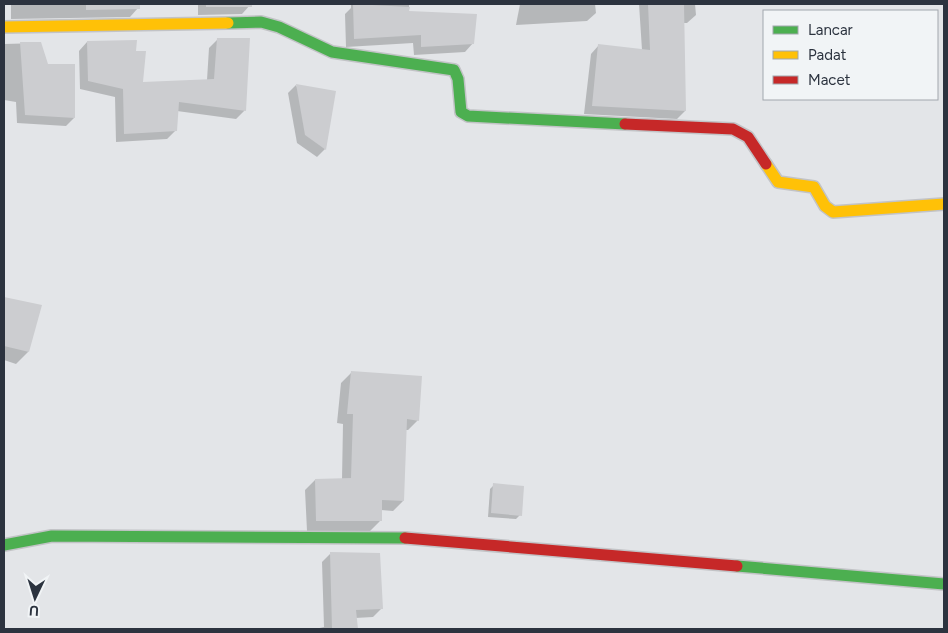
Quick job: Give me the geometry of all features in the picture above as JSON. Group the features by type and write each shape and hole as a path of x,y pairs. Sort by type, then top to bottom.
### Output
{"street":[{"path":"4,27 270,24 332,52 454,70 458,77 458,104 461,112 468,116 733,129 748,137 778,182 814,187 825,206 833,212 944,204"},
{"path":"4,546 52,536 398,537 944,584"}],"building":[{"path":"86,4 140,4 140,9 86,10"},
{"path":"206,4 252,4 252,7 206,7"},
{"path":"353,4 410,7 409,11 477,14 474,44 421,47 421,35 354,39"},
{"path":"648,4 684,4 686,111 592,106 598,44 650,50"},
{"path":"217,38 250,38 246,111 179,102 177,131 124,134 123,89 88,81 87,41 137,40 136,51 146,51 143,82 214,79"},
{"path":"20,42 41,42 48,64 75,64 75,118 25,115"},
{"path":"296,84 336,91 326,150 305,135"},
{"path":"4,297 42,305 29,352 4,346"},
{"path":"351,371 422,376 419,421 407,419 404,501 382,500 382,521 316,521 315,479 351,478 353,414 347,414"},
{"path":"493,483 524,486 522,516 491,513"},
{"path":"330,552 380,553 383,609 356,610 358,629 332,629"}],"traffic: fast":[{"path":"228,23 261,22 279,27 332,52 454,70 458,79 461,112 468,116 625,124"},
{"path":"4,545 52,536 405,538"},
{"path":"737,566 944,584"}],"traffic: slow":[{"path":"4,27 228,23"},
{"path":"766,164 778,182 814,187 825,206 833,212 944,204"}],"traffic: jam":[{"path":"625,124 733,129 748,137 766,164"},
{"path":"405,538 737,566"}]}
